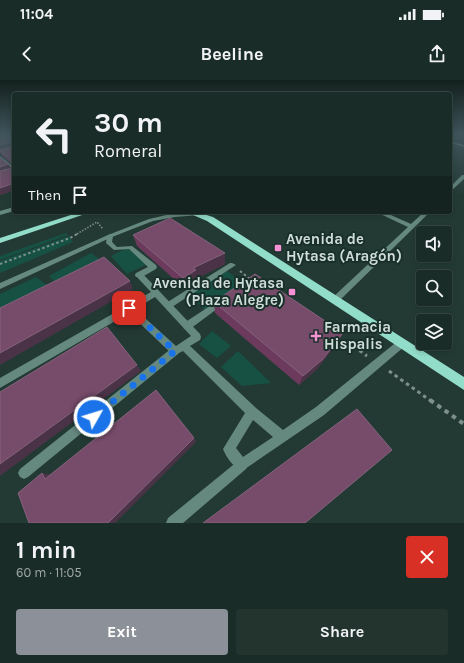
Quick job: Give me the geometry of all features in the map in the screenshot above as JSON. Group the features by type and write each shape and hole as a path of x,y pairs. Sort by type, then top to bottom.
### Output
{"main road":[{"path":"0,241 81,214"},
{"path":"202,215 464,384"}],"street":[{"path":"0,155 12,167"},
{"path":"7,174 12,173"},
{"path":"452,188 464,176"},
{"path":"452,183 464,186"},
{"path":"0,213 12,210"},
{"path":"151,220 156,214"},
{"path":"384,214 412,226"},
{"path":"335,300 425,214"},
{"path":"0,286 110,236 151,220 175,215 202,215"},
{"path":"24,473 197,337 169,305 139,275 153,267 130,247 116,249 110,243 110,236"},
{"path":"169,305 232,265"},
{"path":"0,383 156,293"},
{"path":"187,326 230,296"},
{"path":"129,308 180,349 282,437"},
{"path":"173,523 242,465 320,411 402,343"},
{"path":"242,465 229,449 252,412"}],"path":[{"path":"0,264 70,238 97,222 110,236"},
{"path":"232,265 252,280"},
{"path":"331,339 337,343 349,343 464,424"}],"green space":[{"path":"66,233 68,235 0,260 0,256"},
{"path":"69,236 73,242 0,273 0,261"},
{"path":"127,248 147,264 127,274 111,256"},
{"path":"91,253 106,264 59,287 49,276"},
{"path":"227,271 245,284 207,312 188,294"},
{"path":"36,277 53,290 0,316 0,294"},
{"path":"212,331 231,346 217,358 199,344"},
{"path":"238,351 271,383 242,386 221,367"}],"building":[{"path":"4,155 12,155 12,168 11,160"},
{"path":"0,158 8,164 0,167"},
{"path":"12,168 12,184 0,188 0,171"},
{"path":"170,218 225,253 193,268 196,270 183,278 133,235"},
{"path":"104,257 130,281 0,353 0,308"},
{"path":"255,274 343,333 323,359 303,376 214,302"},
{"path":"107,327 137,365 0,464 0,392"},
{"path":"156,390 194,438 108,523 29,523 18,493 42,473 45,479"},
{"path":"357,409 392,450 305,523 203,523"}],"place":[{"name":"Avenida de Hytasa (Aragón)","path":"278,248"},
{"name":"Avenida de Hytasa (Plaza Alegre)","path":"292,292"},
{"name":"Farmacia Hispalis","path":"316,336"}],"route":[{"path":"94,417 175,351 129,308"}]}
